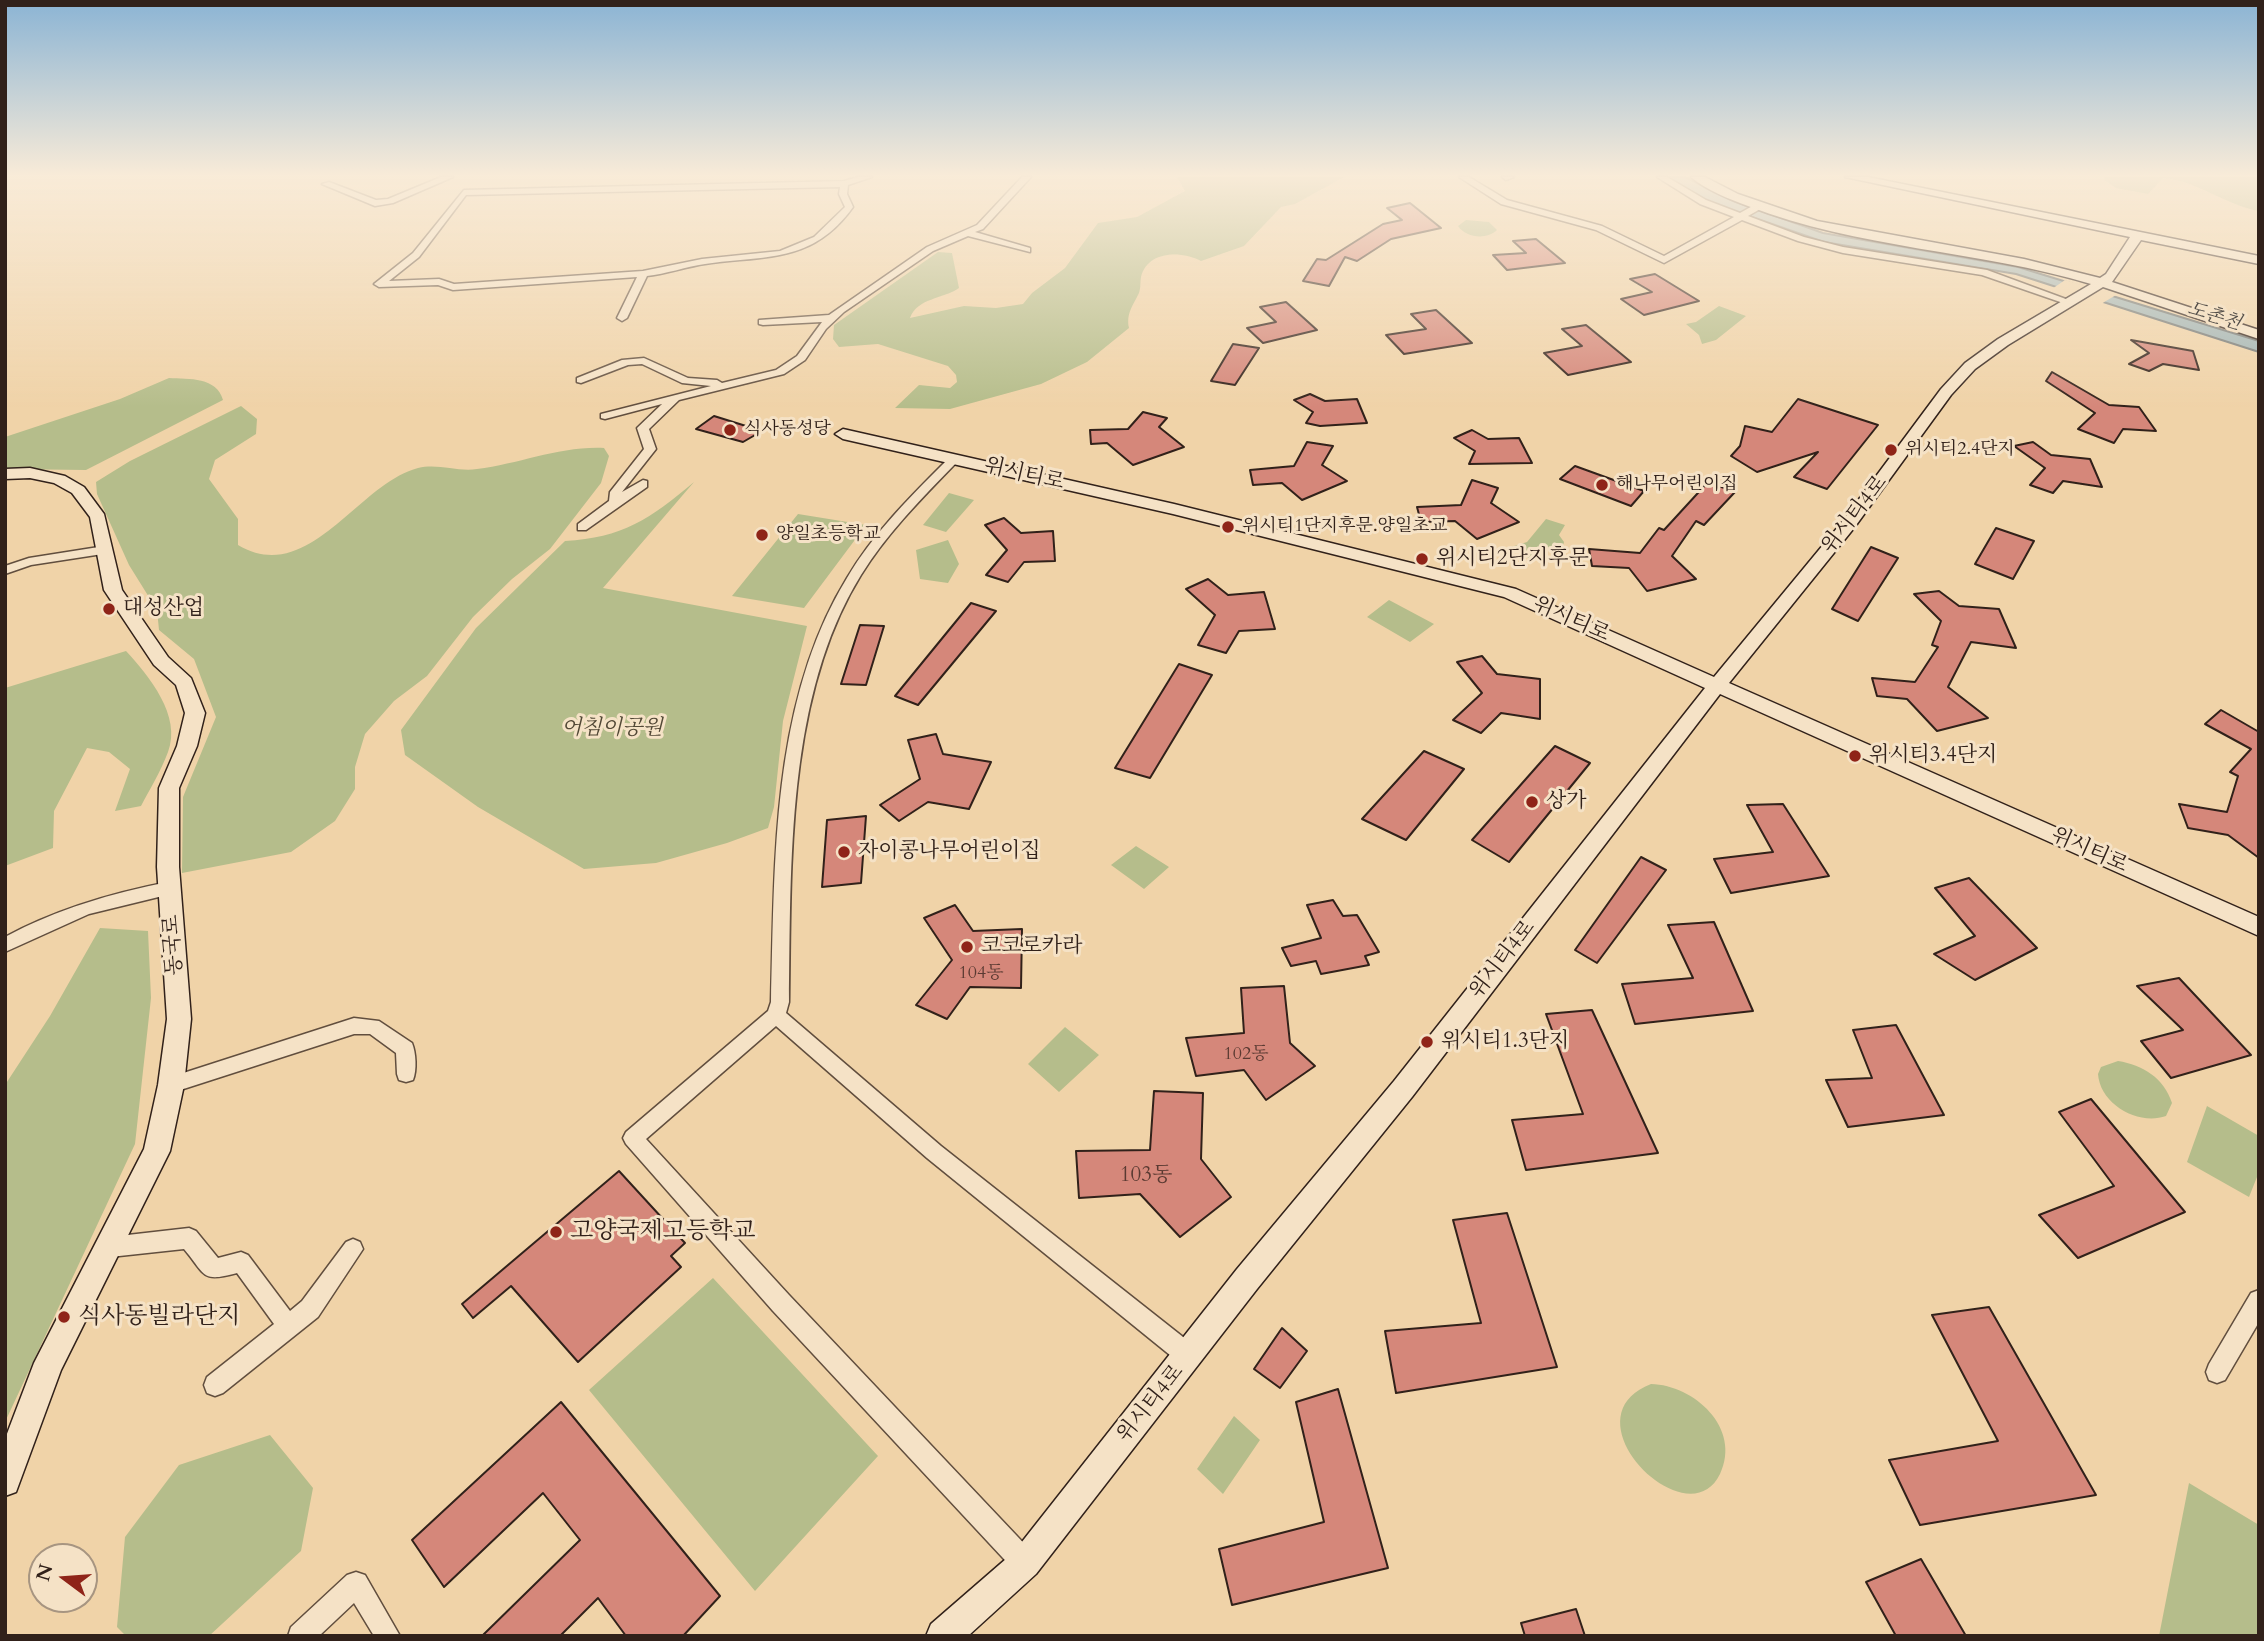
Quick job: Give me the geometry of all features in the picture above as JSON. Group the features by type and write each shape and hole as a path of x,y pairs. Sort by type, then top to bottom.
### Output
{"street":[{"path":"418,254 379,284 439,282 453,287 571,273 643,274 762,254"},
{"path":"605,416 780,372 801,358 822,327 832,318 923,254"},
{"path":"1651,254 1664,260 1675,254"},
{"path":"1859,254 1984,272 2259,335"},
{"path":"1967,254 2026,263 2084,293"},
{"name":"위시티4로","path":"943,1636 1025,1563 1247,1279 1403,1089 1718,685 1849,524 1962,375 2003,342 2111,277 2125,254"},
{"path":"2227,254 2259,260"},
{"path":"622,318 643,274"},
{"path":"763,322 789,323 817,317 832,318"},
{"path":"581,380 626,362 644,361 686,381 724,383 729,386"},
{"path":"615,502 616,492 650,449 643,428 675,398"},
{"name":"위시티로","path":"843,434 1174,509 1510,593 2259,927"},
{"path":"954,459 891,524 867,556 830,621 813,666 786,823 780,1002 776,1015 633,1138 781,1303 1025,1563"},
{"name":"동국로","path":"5,474 30,473 59,479 78,490 98,517 113,590 161,661 184,682 195,713 187,746 169,788 169,888 179,1020 171,1085 157,1152 49,1363 5,1481"},
{"path":"582,527 643,484"},
{"path":"5,570 29,562 105,550"},
{"path":"5,946 72,912 108,899 169,888"},
{"path":"776,1015 934,1152 1189,1356"},
{"path":"171,1085 354,1026 373,1026 405,1049 406,1074"},
{"path":"110,1247 189,1238 214,1269 241,1262 289,1326"},
{"path":"215,1385 310,1310 353,1249"},
{"path":"2217,1372 2259,1301"},
{"path":"300,1636 356,1584 388,1636"}],"green space":[{"path":"936,254 952,254 959,288 918,306 910,318 964,306 996,308 1023,304 1032,293 1065,268 1076,254 1222,254 1201,261 1185,255 1158,257 1145,268 1141,277 1139,293 1129,314 1129,328 1087,362 1041,384 950,409 895,408 919,385 950,388 957,382 956,375 948,366 878,344 839,347 833,339 834,325"},
{"path":"1719,306 1746,316 1716,340 1702,344 1699,335 1686,324 1696,322"},
{"path":"169,378 209,383 220,392 223,400 86,470 5,469 5,437 120,399"},
{"path":"241,406 257,419 256,434 215,460 209,479 238,519 238,545 264,554 288,553 310,543 374,493 396,478 418,468 433,466 477,469 587,448 604,448 609,456 601,483 550,549 512,579 473,617 427,676 394,701 365,734 355,767 355,789 335,821 291,852 182,873 183,797 216,717 194,659 159,630 157,610 129,565 97,494 96,482 130,461"},
{"name":"어침이공원","path":"694,482 603,588 807,626 783,721 774,807 768,828 727,843 656,863 584,869 478,807 405,755 401,730 476,628 565,541 619,531 649,516"},
{"path":"949,493 974,500 946,532 923,525"},
{"path":"798,514 866,525 804,608 732,596"},
{"path":"1546,519 1565,525 1559,535 1564,542 1562,549 1545,550 1541,557 1528,558 1511,547 1527,542"},
{"path":"948,540 959,564 948,583 920,579 916,550"},
{"path":"1389,600 1434,624 1410,642 1367,617"},
{"path":"126,651 161,697 171,725 168,752 141,806 115,811 130,769 109,752 87,748 54,811 53,848 5,866 5,688"},
{"path":"1136,846 1169,867 1144,889 1111,865"},
{"path":"100,928 148,931 151,998 135,1144 5,1422 5,1085 50,1016"},
{"path":"1065,1027 1099,1055 1059,1092 1028,1064"},
{"path":"2118,1061 2144,1069 2164,1086 2172,1103 2166,1116 2144,1118 2133,1115 2122,1110 2106,1095 2098,1074 2101,1067"},
{"path":"2207,1106 2259,1136 2259,1172 2249,1197 2187,1162"},
{"path":"713,1278 878,1456 755,1591 589,1390"},
{"path":"1651,1384 1667,1386 1698,1401 1710,1412 1719,1426 1725,1441 1725,1457 1720,1474 1704,1491 1683,1493 1661,1484 1640,1467 1626,1445 1620,1422 1627,1400"},
{"path":"1234,1416 1260,1440 1223,1494 1197,1469"},
{"path":"270,1435 313,1488 301,1551 209,1636 126,1636 117,1627 125,1537 179,1465"},
{"path":"2189,1483 2259,1525 2259,1636 2159,1636"}],"shaded area":[{"path":"1893,254 1941,254 2018,267 2259,341 2259,352 2016,274"}],"pier":[{"path":"2065,280 2116,295 2101,304 2052,289"}],"building":[{"path":"1336,254 1368,254 1357,261 1345,257 1329,286 1303,281 1317,259 1326,260"},
{"path":"1554,254 1565,263 1507,270 1493,255"},
{"path":"1655,274 1699,301 1644,315 1621,299 1652,292 1630,279"},
{"path":"1286,302 1317,330 1263,343 1247,328 1276,322 1260,307"},
{"path":"1436,310 1472,343 1404,354 1386,335 1426,329 1411,314"},
{"path":"1586,325 1631,362 1568,375 1544,353 1582,346 1562,329"},
{"path":"2131,340 2193,351 2199,370 2163,364 2149,371 2129,364 2149,353"},
{"path":"1233,344 1259,348 1235,385 1211,381"},
{"path":"2052,372 2109,405 2139,407 2156,431 2123,429 2114,443 2078,429 2095,413 2046,381"},
{"path":"1310,394 1325,401 1357,399 1367,423 1320,426 1306,423 1313,412 1294,400"},
{"path":"1798,399 1878,425 1827,489 1794,477 1818,452 1757,472 1731,456 1740,446 1745,426 1772,432"},
{"path":"1143,412 1167,418 1159,427 1184,447 1133,465 1107,443 1091,444 1090,430 1128,429"},
{"name":"식사동성당","path":"714,416 762,431 743,442 696,429"},
{"path":"1472,430 1488,439 1519,438 1532,463 1469,464 1475,451 1454,438"},
{"path":"1307,442 1333,446 1322,465 1347,481 1302,500 1282,483 1253,485 1250,470 1294,466"},
{"path":"2033,442 2051,455 2090,459 2102,487 2063,481 2053,493 2030,485 2045,468 2014,446"},
{"name":"해나무어린이집","path":"1575,466 1644,491 1631,506 1560,479"},
{"path":"1472,480 1498,488 1491,503 1519,522 1477,539 1455,521 1421,522 1417,507 1461,505"},
{"path":"1708,482 1735,492 1704,525 1696,521 1672,556 1696,579 1647,591 1629,568 1592,566 1589,549 1640,553 1659,528 1664,530"},
{"path":"1004,518 1021,533 1053,531 1055,561 1024,562 1008,582 986,575 1007,550 985,525"},
{"path":"1996,528 2034,541 2013,579 1975,564"},
{"path":"1871,547 1898,558 1858,621 1832,609"},
{"path":"1208,579 1228,595 1264,592 1275,629 1239,631 1226,653 1198,645 1215,615 1186,589"},
{"path":"1939,591 1959,606 1999,609 2016,648 1971,642 1948,687 1988,718 1937,731 1907,699 1877,696 1872,678 1915,682 1938,647 1932,645 1941,621 1914,594"},
{"path":"971,603 996,611 918,705 895,696"},
{"path":"860,625 884,626 866,685 841,684"},
{"path":"1482,656 1497,674 1540,679 1540,719 1501,713 1481,733 1453,720 1482,693 1457,662"},
{"path":"1179,664 1212,675 1150,778 1115,768"},
{"path":"2221,710 2259,732 2259,858 2228,835 2188,828 2179,804 2227,812 2238,776 2230,772 2251,749 2205,724"},
{"path":"936,734 943,754 991,762 969,809 928,802 899,821 880,805 920,779 908,740"},
{"name":"상가","path":"1555,746 1590,763 1509,862 1472,840"},
{"path":"1424,751 1464,769 1406,840 1362,819"},
{"path":"1783,804 1829,876 1731,893 1714,859 1773,852 1747,805"},
{"name":"자이콩나무어린이집","path":"866,816 861,883 822,887 827,820"},
{"path":"1641,857 1666,870 1597,963 1575,950"},
{"path":"1969,878 2037,948 1975,980 1934,954 1975,936 1935,888"},
{"path":"1333,900 1343,916 1357,915 1379,952 1365,956 1369,965 1321,974 1316,961 1291,966 1282,948 1321,938 1307,905"},
{"path":"955,905 973,931 1022,929 1021,988 970,987 947,1019 916,1005 952,960 924,918"},
{"path":"1714,922 1753,1011 1635,1024 1622,984 1693,978 1668,925"},
{"path":"2179,978 2251,1055 2171,1078 2141,1041 2183,1030 2137,986"},
{"path":"1284,986 1290,1043 1315,1066 1266,1100 1244,1070 1196,1076 1186,1038 1244,1033 1241,988"},
{"path":"1592,1010 1658,1153 1526,1170 1512,1120 1583,1114 1546,1014"},
{"path":"1896,1025 1944,1115 1848,1127 1826,1080 1872,1078 1853,1030"},
{"path":"1154,1091 1203,1093 1201,1159 1231,1197 1180,1237 1140,1194 1079,1198 1076,1151 1150,1150"},
{"path":"2091,1099 2185,1212 2078,1258 2039,1215 2114,1186 2059,1112"},
{"name":"고양국제고등학교","path":"619,1171 685,1243 671,1256 681,1267 578,1362 511,1286 473,1318 462,1304"},
{"path":"1507,1213 1557,1367 1396,1393 1385,1331 1481,1323 1453,1220"},
{"path":"1989,1307 2096,1495 1920,1525 1889,1460 1998,1441 1932,1315"},
{"path":"1282,1328 1307,1351 1280,1388 1254,1369"},
{"path":"1338,1389 1388,1568 1232,1605 1219,1549 1324,1522 1296,1402"},
{"path":"561,1402 720,1596 683,1636 626,1636 598,1598 560,1636 482,1636 580,1540 543,1493 444,1587 412,1540"},
{"path":"1921,1559 1966,1636 1896,1636 1866,1582"},
{"path":"1576,1609 1585,1636 1525,1636 1521,1623"}],"place":[{"name":"식사동성당","path":"730,430"},
{"name":"위시티2.4단지","path":"1891,450"},
{"name":"해나무어린이집","path":"1602,485"},
{"name":"위시티1단지후문.양일초교","path":"1228,527"},
{"name":"양일초등학교","path":"762,535"},
{"name":"위시티2단지후문","path":"1422,559"},
{"name":"대성산업","path":"109,609"},
{"name":"위시티3.4단지","path":"1855,756"},
{"name":"상가","path":"1532,802"},
{"name":"자이콩나무어린이집","path":"844,852"},
{"name":"코코로카라","path":"967,947"},
{"name":"위시티1.3단지","path":"1427,1042"},
{"name":"고양국제고등학교","path":"556,1232"},
{"name":"식사동빌라단지","path":"64,1317"}],"water label":[{"name":"도촌천","path":"2214,317"}]}
